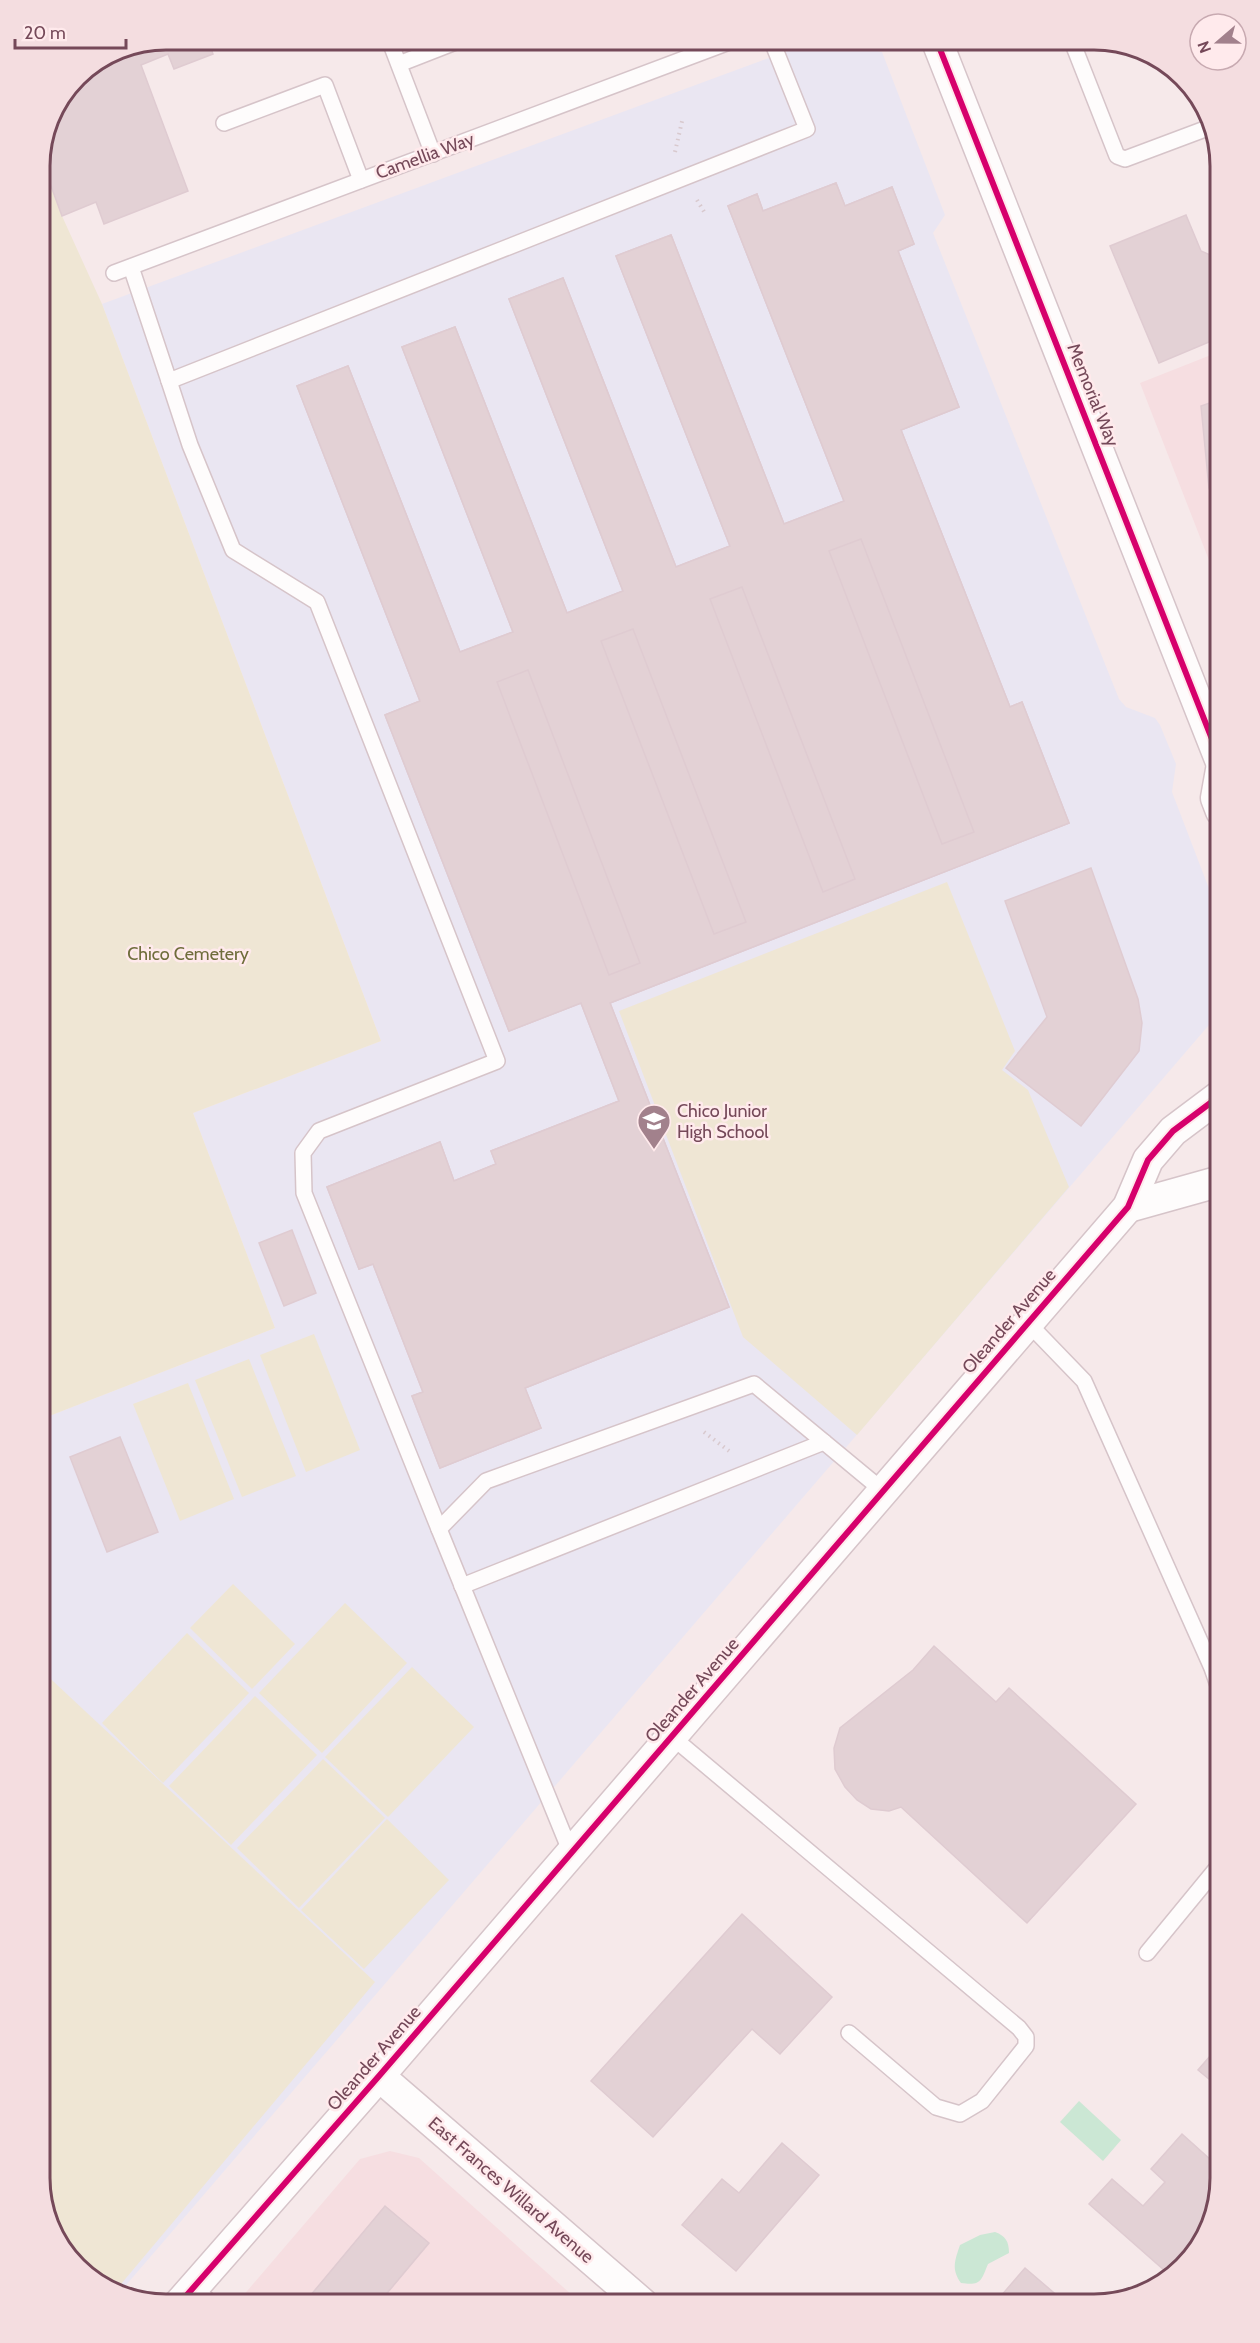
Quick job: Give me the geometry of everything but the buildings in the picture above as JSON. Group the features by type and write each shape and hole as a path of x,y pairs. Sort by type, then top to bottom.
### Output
{"street":[{"name":"Memorial Way","path":"940,50 1210,734"},
{"name":"Oleander Avenue","path":"199,2293 379,2076 1128,1207 1148,1160 1173,1131 1210,1103"},
{"path":"1128,1207 1210,1184"},
{"name":"East Frances Willard Avenue","path":"379,2076 631,2294"}],"lane":[{"path":"393,50 433,154"},
{"path":"399,64 435,50"},
{"name":"Camellia Way","path":"114,273 705,50"},
{"path":"169,381 807,129 775,50"},
{"path":"1075,50 1117,156 1125,159 1205,129"},
{"path":"224,123 325,85 361,180"},
{"path":"131,267 190,445 233,550 317,602 497,1061 319,1131 303,1153 304,1193 571,1852"},
{"path":"1027,1322 1084,1381 1210,1664"},
{"path":"439,1529 486,1480 754,1384 882,1490"},
{"path":"462,1586 824,1442"},
{"path":"671,1736 1019,2028 1026,2037 1026,2046 982,2102 960,2114 936,2107 849,2032"},
{"path":"1147,1953 1210,1876"}],"path":[{"path":"703,1431 732,1453"}],"shaded area":[{"name":"Chico Junior High School","path":"790,50 873,50 882,52 945,215 933,233 1119,699 1126,707 1155,718 1160,725 1176,764 1172,792 1210,891 1210,1024 125,2286 95,2270 73,2248 58,2222 50,2185 50,1416 275,1328 193,1113 381,1041 102,304"},
{"path":"1210,355 1210,563 1140,383"},
{"path":"1079,2101 1121,2140 1103,2161 1060,2122"},
{"path":"390,2151 419,2158 570,2293 245,2293 360,2159"},
{"path":"995,2232 1006,2240 1009,2253 988,2264 984,2275 976,2283 961,2283 955,2269 955,2260 960,2245 980,2235"}],"green space":[{"name":"Chico Cemetery","path":"50,183 62,216 102,304 381,1041 193,1113 275,1328 50,1416"},
{"path":"947,882 1015,1051 1002,1070 1028,1090 1069,1187 857,1435 743,1337 619,1011"},
{"path":"314,1334 360,1450 306,1472 260,1355"},
{"path":"249,1359 296,1476 242,1497 195,1380"},
{"path":"188,1383 234,1499 180,1521 133,1404"},
{"path":"233,1584 295,1644 252,1689 190,1628"},
{"path":"345,1603 407,1663 322,1753 259,1693"},
{"path":"187,1633 249,1693 163,1783 102,1723"},
{"path":"412,1667 474,1727 388,1817 325,1757"},
{"path":"50,1678 375,1982 121,2284 95,2270 73,2248 58,2222 50,2185"},
{"path":"255,1696 317,1755 231,1845 169,1786"},
{"path":"323,1759 385,1818 299,1908 237,1848"},
{"path":"387,1819 449,1880 364,1969 301,1910"}],"cycle path":[{"path":"940,50 1210,734"},
{"path":"189,2293 379,2076 1128,1207 1148,1160 1173,1131 1210,1103"}],"place":[{"name":"Chico Junior High School","path":"654,1150"}]}
